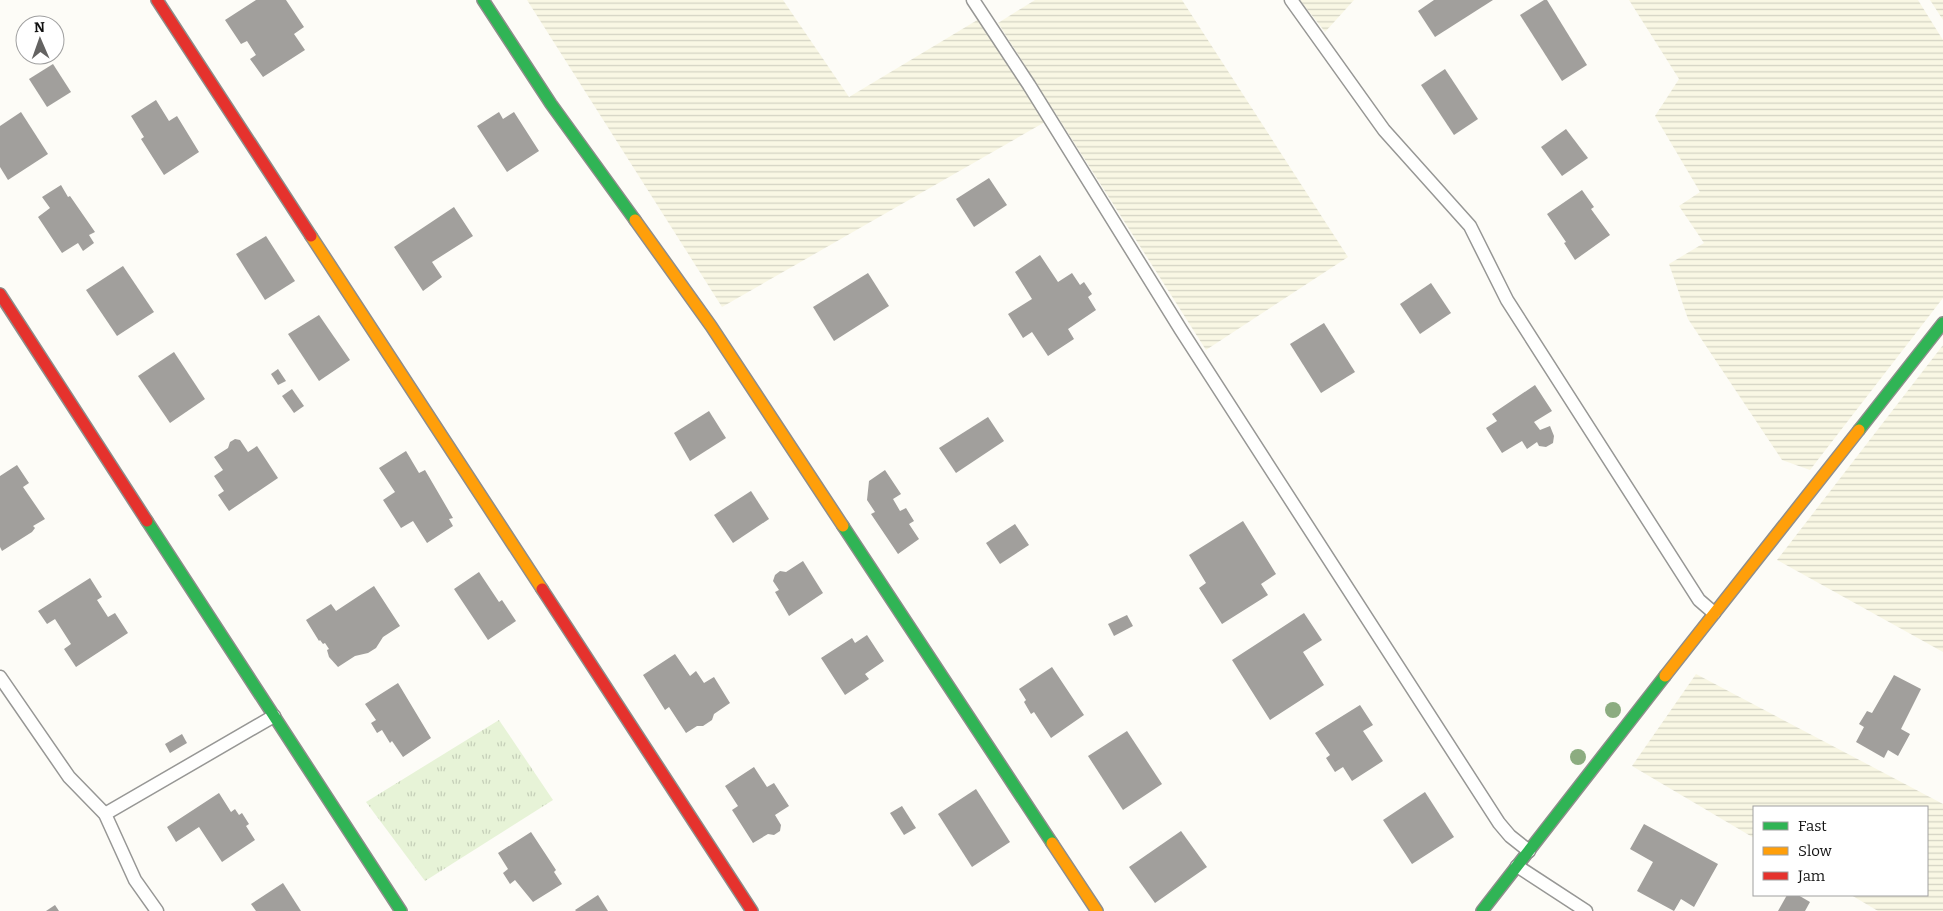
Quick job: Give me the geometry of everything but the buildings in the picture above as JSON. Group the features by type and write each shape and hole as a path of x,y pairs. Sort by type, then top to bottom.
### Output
{"street":[{"path":"157,0 752,911"},
{"path":"483,0 551,104 711,326 1097,911"},
{"path":"0,294 401,911"},
{"path":"1482,911 1943,323"}],"lane":[{"path":"972,0 1029,85 1182,330 1498,823 1510,836 1529,851"},
{"path":"1291,0 1384,130 1470,226 1512,309 1699,600 1714,613"},
{"path":"0,676 69,777 105,814 135,880 156,911"},
{"path":"105,814 274,716"},
{"path":"1517,866 1586,911"}],"shaded area":[{"path":"527,0 783,0 849,97 979,19 1045,122 722,307"},
{"path":"1035,0 1182,0 1348,257 1206,350 998,23"},
{"path":"1300,0 1354,0 1325,32"},
{"path":"1629,0 1918,0 1943,40 1943,298 1810,470 1782,460 1688,319 1669,264 1704,243 1679,206 1700,192 1655,116 1679,79"},
{"path":"1930,0 1943,0 1943,20"},
{"path":"1943,345 1943,652 1777,560"},
{"path":"1696,674 1943,804 1943,911 1878,911 1853,896 1928,896 1928,806 1753,806 1753,837 1632,766"}],"green space":[{"path":"499,720 553,800 425,881 366,802"}],"traffic: fast":[{"path":"483,0 551,104 635,220"},
{"path":"1859,430 1943,323"},
{"path":"147,521 401,911"},
{"path":"843,526 1052,843"},
{"path":"1482,911 1665,676"}],"traffic: slow":[{"path":"635,220 711,326 843,526"},
{"path":"311,236 542,589"},
{"path":"1665,676 1859,430"},
{"path":"1052,843 1097,911"}],"traffic: jam":[{"path":"157,0 311,236"},
{"path":"0,294 147,521"},
{"path":"542,589 752,911"}]}
